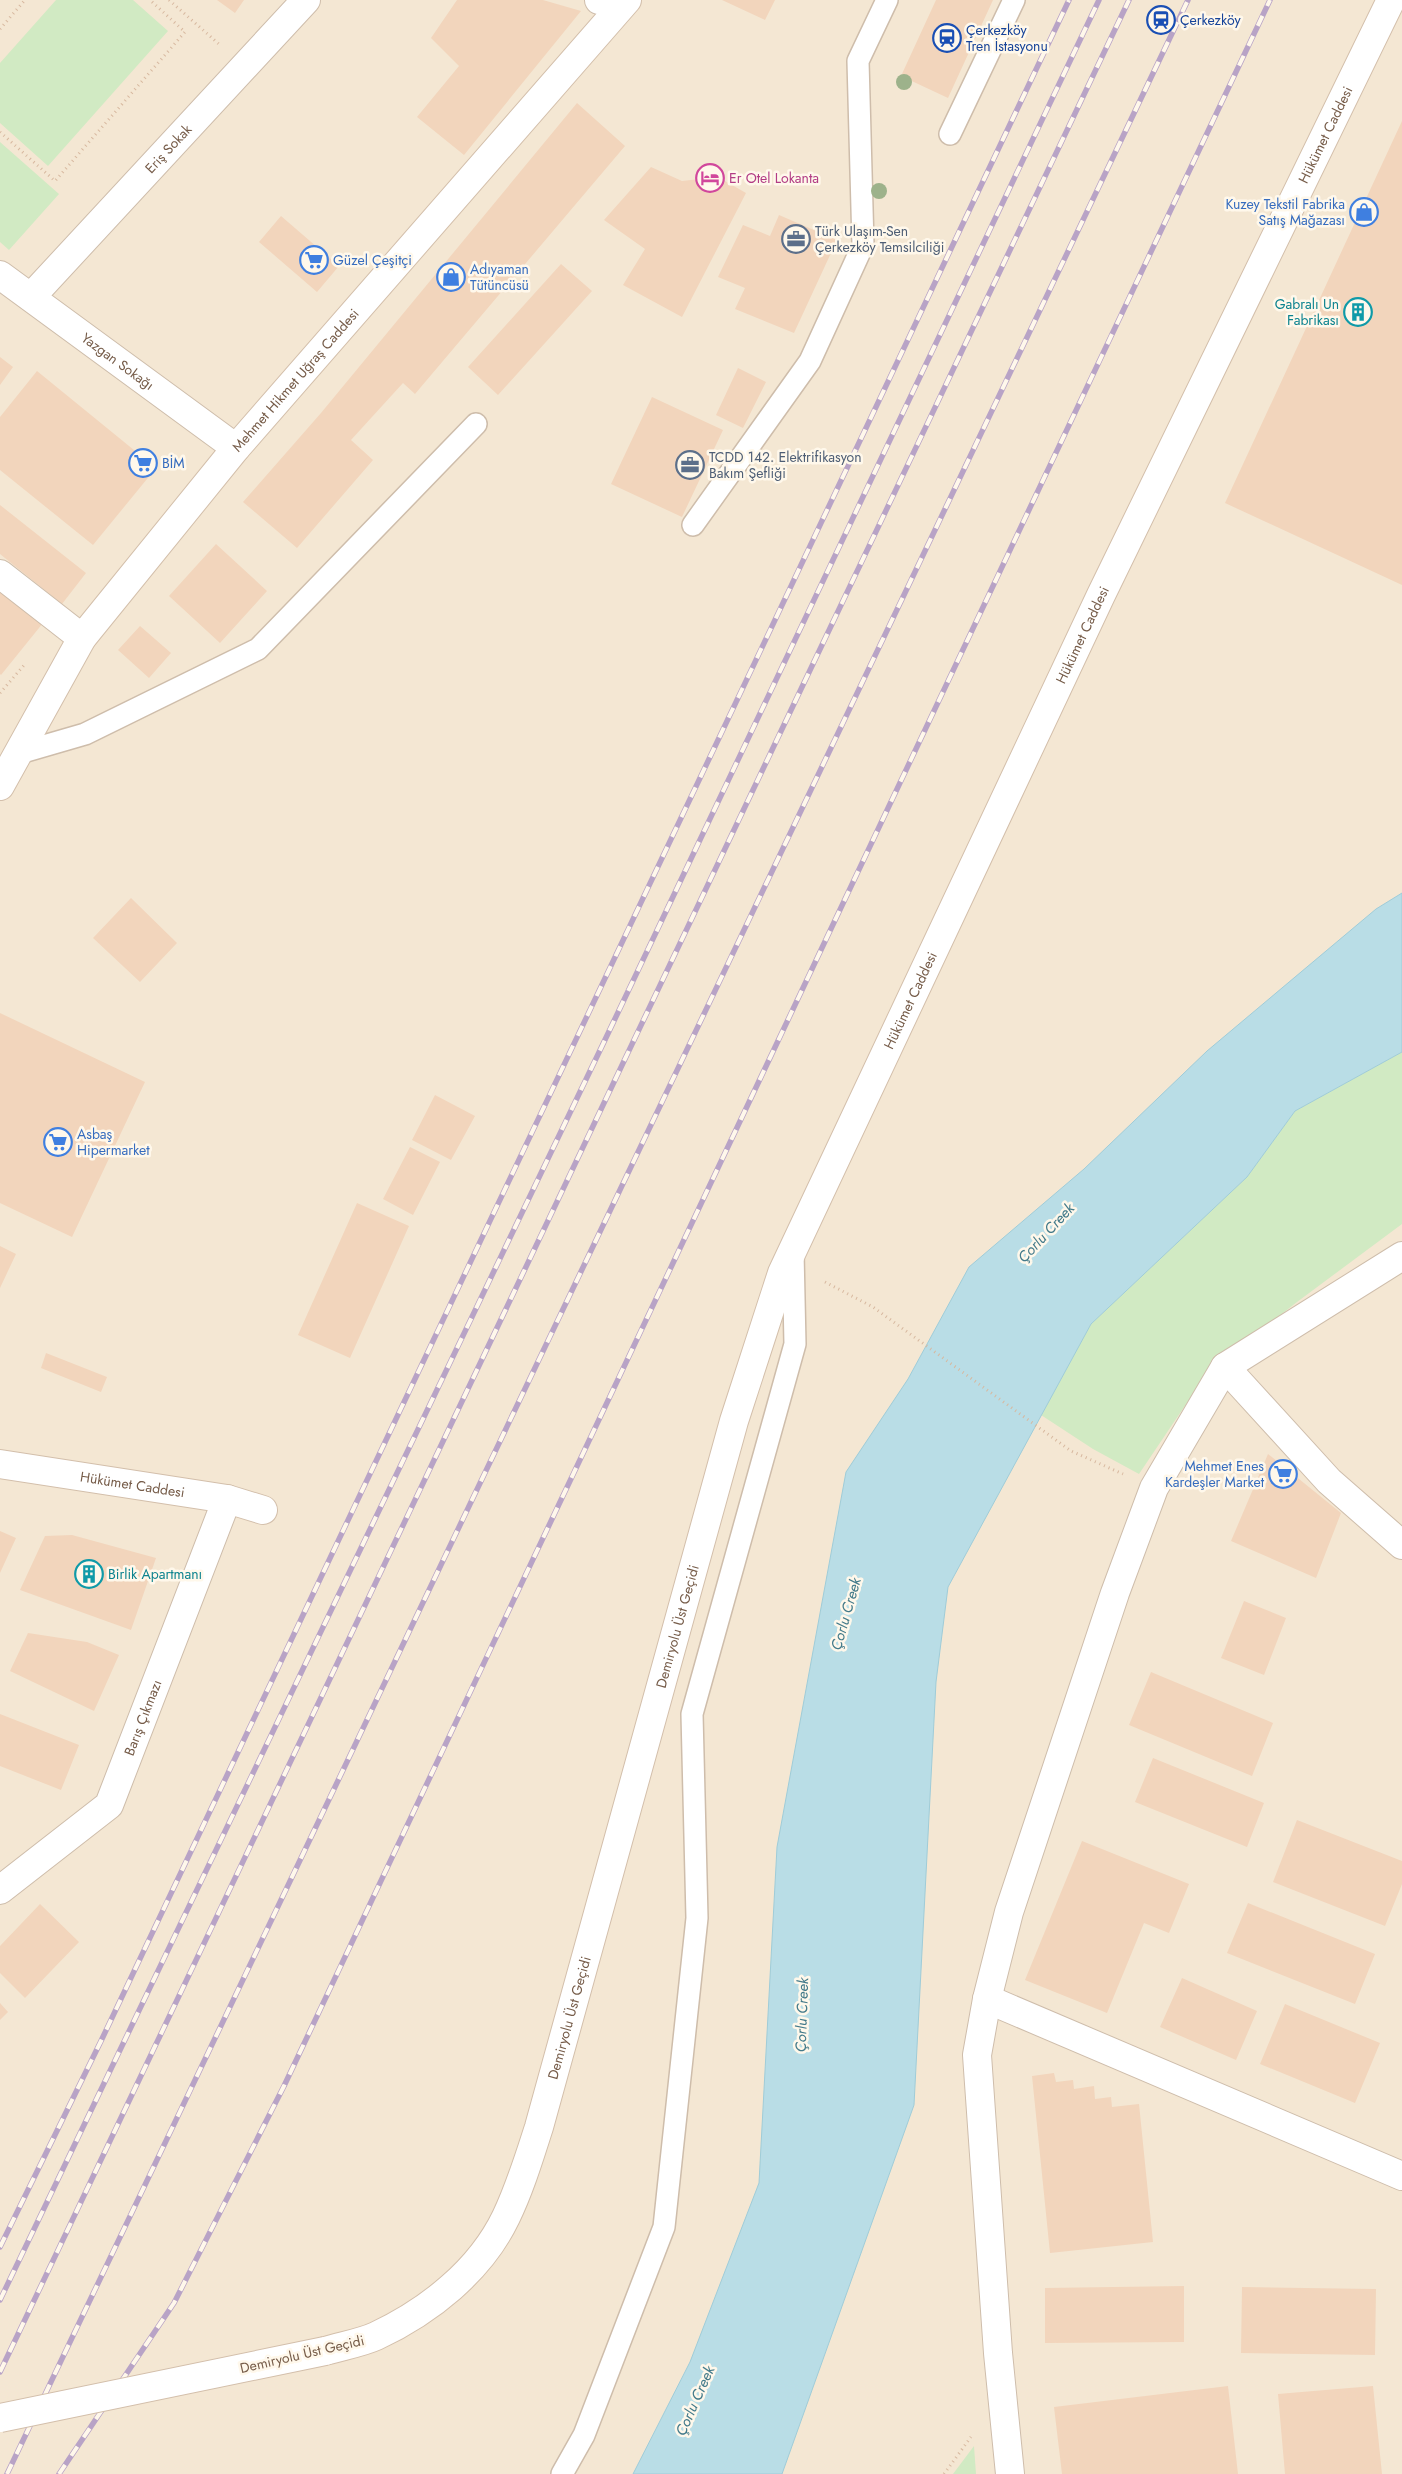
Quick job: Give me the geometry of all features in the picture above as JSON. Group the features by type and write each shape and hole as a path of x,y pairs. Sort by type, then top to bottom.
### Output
{"street":[{"name":"Eriş Sokak","path":"31,298 306,0"},
{"name":"Hükümet Caddesi","path":"787,1261 1097,604 1391,0"},
{"name":"Mehmet Hikmet Uğraş Caddesi","path":"0,786 16,754 82,638 236,448 616,2"},
{"name":"Yazgan Sokağı","path":"0,274 236,448"},
{"path":"0,574 82,638"},
{"path":"1010,2474 998,2353 977,2055 987,1998 1012,1902 1115,1593 1154,1488 1225,1367 1402,1256"},
{"name":"Demiryolu Üst Geçidi","path":"0,2418 325,2350 375,2336 428,2306 453,2286 480,2257 505,2219 520,2185 539,2127 731,1430 787,1261"},
{"path":"1225,1367 1329,1481 1402,1545"},
{"name":"Hükümet Caddesi","path":"0,1464 227,1499 263,1510"},
{"name":"Barış Çıkmazı","path":"0,1890 109,1805 227,1499"},
{"path":"987,1998 1402,2176"}],"lane":[{"path":"694,525 810,361 863,245 858,61 887,0"},
{"path":"950,134 1014,0"},
{"path":"16,754 86,734 258,649 476,424"},
{"path":"562,2474 584,2435 664,2227 696,1918 692,1714 795,1344 787,1261"}],"path":[{"path":"0,29 25,0"},
{"path":"0,132 55,181 185,32 150,0"},
{"path":"169,0 245,66"},
{"path":"821,1280 872,1308 1071,1451 1154,1488"},
{"path":"944,2474 972,2436"}],"shaded area":[{"name":"Çerkezköy","path":"0,0 1402,0 1402,2474 0,2474"}],"green space":[{"path":"56,0 133,0 168,31 48,166 0,123 0,63"},
{"path":"0,142 59,194 9,250 0,242"},
{"path":"1402,1052 1402,1224 1297,1302 1207,1373 1139,1474 1093,1449 1041,1415 1091,1324 1247,1177 1295,1111"},
{"path":"974,2446 976,2474 953,2474"}],"water":[{"name":"Çorlu Creek","path":"1402,893 1402,1052 1295,1111 1247,1177 1091,1324 948,1587 936,1682 914,2105 782,2474 633,2474 690,2362 759,2183 777,1847 846,1472 908,1379 969,1267 1084,1169 1207,1051 1376,909"}],"building":[{"path":"217,0 244,0 235,13"},
{"path":"457,0 543,0 581,11 464,155 417,117 459,66 431,38"},
{"path":"722,0 775,0 765,20"},
{"name":"Çerkezköy Tren İstasyonu","path":"936,0 993,0 948,98 901,76"},
{"path":"577,103 625,146 415,394 403,383 351,440 373,460 297,548 243,502 321,413"},
{"name":"Gabralı Un Fabrikası","path":"1402,121 1402,585 1225,503"},
{"path":"651,167 682,181 718,177 746,193 682,317 623,285 645,249 604,220"},
{"path":"779,215 837,240 794,333 735,309 745,288 718,277 743,225 770,236"},
{"path":"281,216 339,266 317,292 259,242"},
{"path":"561,264 592,291 498,395 468,367"},
{"path":"0,357 13,367 0,385"},
{"path":"738,368 766,382 743,428 716,415"},
{"path":"37,371 156,468 93,545 0,470 0,417"},
{"path":"652,397 723,430 682,517 611,484"},
{"path":"0,505 86,573 62,604 0,554"},
{"path":"216,544 267,591 220,643 169,596"},
{"path":"0,588 43,623 1,675 0,674"},
{"path":"140,626 171,653 149,678 118,650"},
{"path":"131,898 177,943 140,982 93,938"},
{"name":"Asbaş Hipermarket","path":"0,1013 145,1082 72,1237 0,1203"},
{"path":"435,1095 475,1116 451,1160 412,1140"},
{"path":"410,1147 440,1162 413,1215 383,1199"},
{"path":"357,1203 409,1226 350,1358 298,1335"},
{"path":"0,1246 16,1254 0,1288"},
{"path":"46,1353 107,1377 101,1392 41,1368"},
{"path":"1268,1454 1341,1513 1316,1578 1231,1541"},
{"path":"0,1531 16,1538 0,1573"},
{"name":"Birlik Apartmanı","path":"72,1535 156,1558 131,1630 20,1590 45,1536"},
{"path":"1244,1601 1286,1618 1264,1675 1221,1658"},
{"path":"28,1633 87,1642 119,1655 94,1711 10,1671"},
{"path":"1151,1672 1273,1723 1252,1776 1129,1725"},
{"path":"0,1714 79,1745 61,1790 0,1766"},
{"path":"1153,1758 1264,1803 1247,1847 1135,1802"},
{"path":"1297,1820 1402,1861 1402,1884 1385,1926 1273,1882"},
{"path":"1082,1841 1189,1884 1169,1933 1144,1923 1107,2013 1025,1980"},
{"path":"1248,1903 1375,1954 1355,2004 1227,1953"},
{"path":"40,1904 79,1942 25,1998 0,1973 0,1946"},
{"path":"1182,1978 1257,2011 1236,2060 1160,2027"},
{"path":"0,2003 8,2012 0,2020"},
{"path":"1285,2004 1380,2043 1355,2103 1260,2064"},
{"path":"1054,2073 1056,2082 1073,2080 1074,2089 1094,2086 1095,2099 1111,2097 1112,2107 1139,2104 1153,2242 1050,2253 1032,2076"},
{"path":"1184,2286 1184,2342 1045,2343 1045,2288"},
{"path":"1242,2287 1376,2289 1375,2355 1241,2353"},
{"path":"1228,2386 1238,2474 1062,2474 1054,2407"},
{"path":"1373,2386 1382,2474 1285,2474 1278,2394"}],"railway":[{"path":"0,2247 101,2041 1069,0"},
{"path":"0,2300 603,1044 1099,0"},
{"path":"0,2372 1129,0"},
{"path":"7,2474 1188,0"},
{"path":"59,2474 174,2303 284,2086 1270,0"}],"place":[{"name":"Çerkezköy","path":"1161,20"},
{"name":"Çerkezköy Tren İstasyonu","path":"947,38"},
{"name":"Er Otel Lokanta","path":"710,178"},
{"name":"Kuzey Tekstil Fabrika Satış Mağazası","path":"1364,212"},
{"name":"Türk Ulaşım-Sen Çerkezköy Temsilciliği","path":"796,239"},
{"name":"Güzel Çeşitçi","path":"314,260"},
{"name":"Adıyaman Tütüncüsü","path":"451,277"},
{"name":"Gabralı Un Fabrikası","path":"1358,312"},
{"name":"BİM","path":"143,463"},
{"name":"TCDD 142. Elektrifikasyon Bakım Şefliği","path":"690,465"},
{"name":"Asbaş Hipermarket","path":"58,1142"},
{"name":"Mehmet Enes Kardeşler Market","path":"1283,1474"},
{"name":"Birlik Apartmanı","path":"89,1574"}]}
